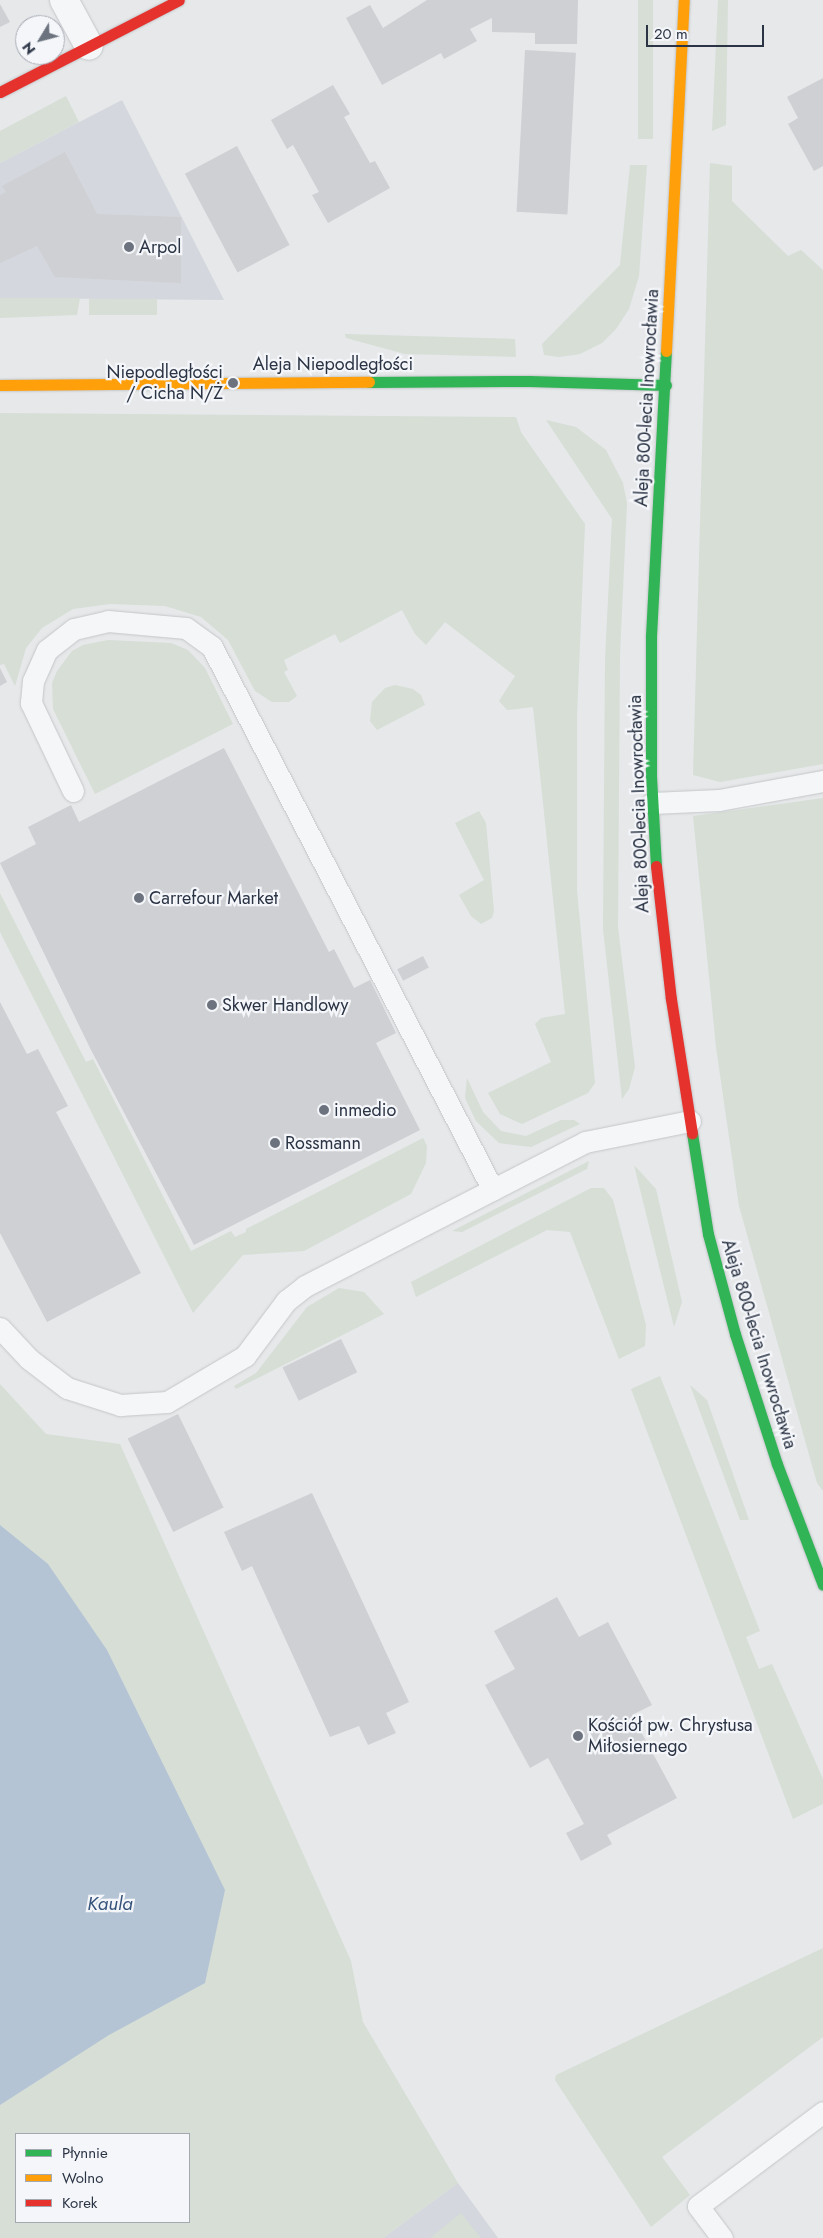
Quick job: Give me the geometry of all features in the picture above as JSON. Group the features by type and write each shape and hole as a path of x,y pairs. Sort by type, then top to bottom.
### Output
{"street":[{"path":"64,0 89,46"},
{"path":"0,92 179,0"},
{"name":"Aleja 800-lecia Inowrocławia","path":"684,0 666,385 651,636 652,803 658,894 708,1234 734,1334 777,1464 818,1557 823,1585"},
{"name":"Aleja Niepodległości","path":"0,385 529,380 666,385"}],"lane":[{"path":"73,791 31,704 38,666 52,645 74,629 108,621 186,628 212,647 493,1190"},
{"path":"652,803 719,800 823,781"},
{"path":"0,1328 29,1359 67,1388 120,1405 167,1402 228,1369 245,1356 286,1301 305,1286 585,1142 690,1121"},
{"path":"722,2238 698,2206 823,2112"}],"shaded area":[{"path":"638,0 653,0 653,139 638,139"},
{"path":"718,0 728,0 726,125 712,131"},
{"path":"66,96 79,122 0,163 0,131"},
{"path":"122,100 224,300 0,298 0,163"},
{"path":"710,163 732,166 732,201 788,256 801,250 823,270 823,764 720,782 693,775"},
{"path":"630,165 647,165 639,276 629,309 616,329 602,343 580,354 559,357 544,355 542,344 620,265"},
{"path":"0,298 80,298 77,315 0,318"},
{"path":"89,299 157,299 157,315 89,315"},
{"path":"345,334 515,339 516,357 405,354 346,338"},
{"path":"0,413 516,417 521,432 585,524 577,716 577,890 595,1083 588,1093 522,1124 500,1114 488,1093 551,1062 535,1024 541,1018 565,1014 533,707 507,710 499,701 515,676 445,622 426,645 415,634 402,610 340,643 335,634 284,660 288,670 284,672 297,696 289,702 272,702 255,691 228,640 201,617 165,606 110,604 73,609 42,628 26,648 15,686 4,664 0,665"},
{"path":"546,420 576,427 606,450 623,483 627,503 620,655 618,927 635,1067 629,1089 622,1099 603,929 605,659 612,519"},
{"path":"108,640 171,643 188,650 205,668 233,724 95,794 53,709 52,683 57,671 72,651 83,645"},
{"path":"395,685 413,689 421,695 425,705 377,730 370,721 372,702 385,688"},
{"path":"823,798 823,1491 817,1483 739,1206 716,1047 693,816"},
{"path":"479,811 486,823 494,911 492,918 481,924 471,916 459,895 484,880 455,823"},
{"path":"0,893 86,1062 93,1059 191,1251 231,1231 235,1237 246,1232 246,1229 423,1138 427,1146 426,1163 411,1194 304,1251 243,1255 193,1313 0,932"},
{"path":"467,1078 483,1112 501,1131 526,1136 561,1120 574,1120 580,1124 531,1147 499,1143 476,1121 465,1098"},
{"path":"589,1161 587,1169 462,1232 452,1231"},
{"path":"634,1165 656,1189 682,1302 674,1327"},
{"path":"591,1188 604,1188 613,1200 646,1325 645,1346 619,1359 570,1232 547,1230 416,1297 411,1282"},
{"path":"339,1288 364,1292 384,1314 236,1389 234,1386 256,1373 307,1307"},
{"path":"660,1376 760,1631 746,1637 759,1669 772,1664 823,1779 823,1804 793,1819 631,1389"},
{"path":"0,1384 46,1434 120,1444 351,1961 363,2022 458,2183 383,2238 0,2238"},
{"path":"690,1385 707,1400 749,1520 740,1520"},
{"path":"823,1948 823,2037 662,2157 690,2195 651,2227 555,2080 556,2075"},
{"path":"458,2183 498,2238 383,2238"},
{"path":"461,2213 481,2238 430,2238"}],"water":[{"name":"Kaula","path":"0,1525 48,1564 107,1650 225,1890 205,1983 109,2035 0,2105"}],"building":[{"path":"427,0 578,0 577,44 535,44 535,33 492,32 492,18 470,29 477,41 444,59 441,53 382,85 346,18 370,5 383,28"},
{"path":"0,4 10,22 0,27"},
{"path":"525,50 576,53 567,214 517,212"},
{"path":"823,78 823,166 814,171 788,124 798,118 787,97"},
{"path":"333,85 350,114 344,117 370,163 375,161 390,188 328,223 312,195 319,192 293,145 287,149 271,120"},
{"path":"237,146 290,245 237,273 185,174"},
{"path":"65,152 97,214 181,217 181,283 55,277 37,246 0,263 0,195 6,192 2,186"},
{"path":"0,668 7,682 0,686"},
{"name":"Skwer Handlowy","path":"224,748 329,952 334,949 354,988 370,980 396,1033 376,1043 420,1130 194,1245 91,1050 0,863 36,844 28,827 71,805 79,822"},
{"path":"423,956 429,968 403,981 397,969"},
{"path":"0,1002 27,1054 38,1049 68,1106 56,1112 141,1273 47,1322 0,1233"},
{"path":"341,1339 357,1372 299,1401 283,1367"},
{"path":"178,1414 224,1507 173,1532 128,1439"},
{"path":"312,1493 409,1702 386,1713 396,1733 368,1745 359,1726 330,1737 252,1566 242,1571 224,1532"},
{"name":"Kościół pw. Chrystusa Miłosiernego","path":"557,1597 579,1637 608,1622 652,1705 632,1715 677,1798 607,1835 612,1844 581,1861 566,1833 584,1824 548,1758 530,1768 485,1685 515,1669 494,1631"}],"traffic: fast":[{"path":"656,866 651,776 651,636 666,351"},
{"path":"369,382 529,381 666,385"},
{"path":"692,1133 708,1234 735,1334 777,1464 823,1585"}],"traffic: slow":[{"path":"666,351 684,0"},
{"path":"0,385 369,382"}],"traffic: jam":[{"path":"0,92 179,0"},
{"path":"656,866 671,999 692,1133"}],"place":[{"name":"Arpol","path":"129,247"},
{"name":"Niepodległości / Cicha N/Ż","path":"233,383"},
{"name":"Carrefour Market","path":"139,898"},
{"name":"Skwer Handlowy","path":"212,1005"},
{"name":"inmedio","path":"324,1110"},
{"name":"Rossmann","path":"275,1143"},
{"name":"Kościół pw. Chrystusa Miłosiernego","path":"578,1736"}]}
